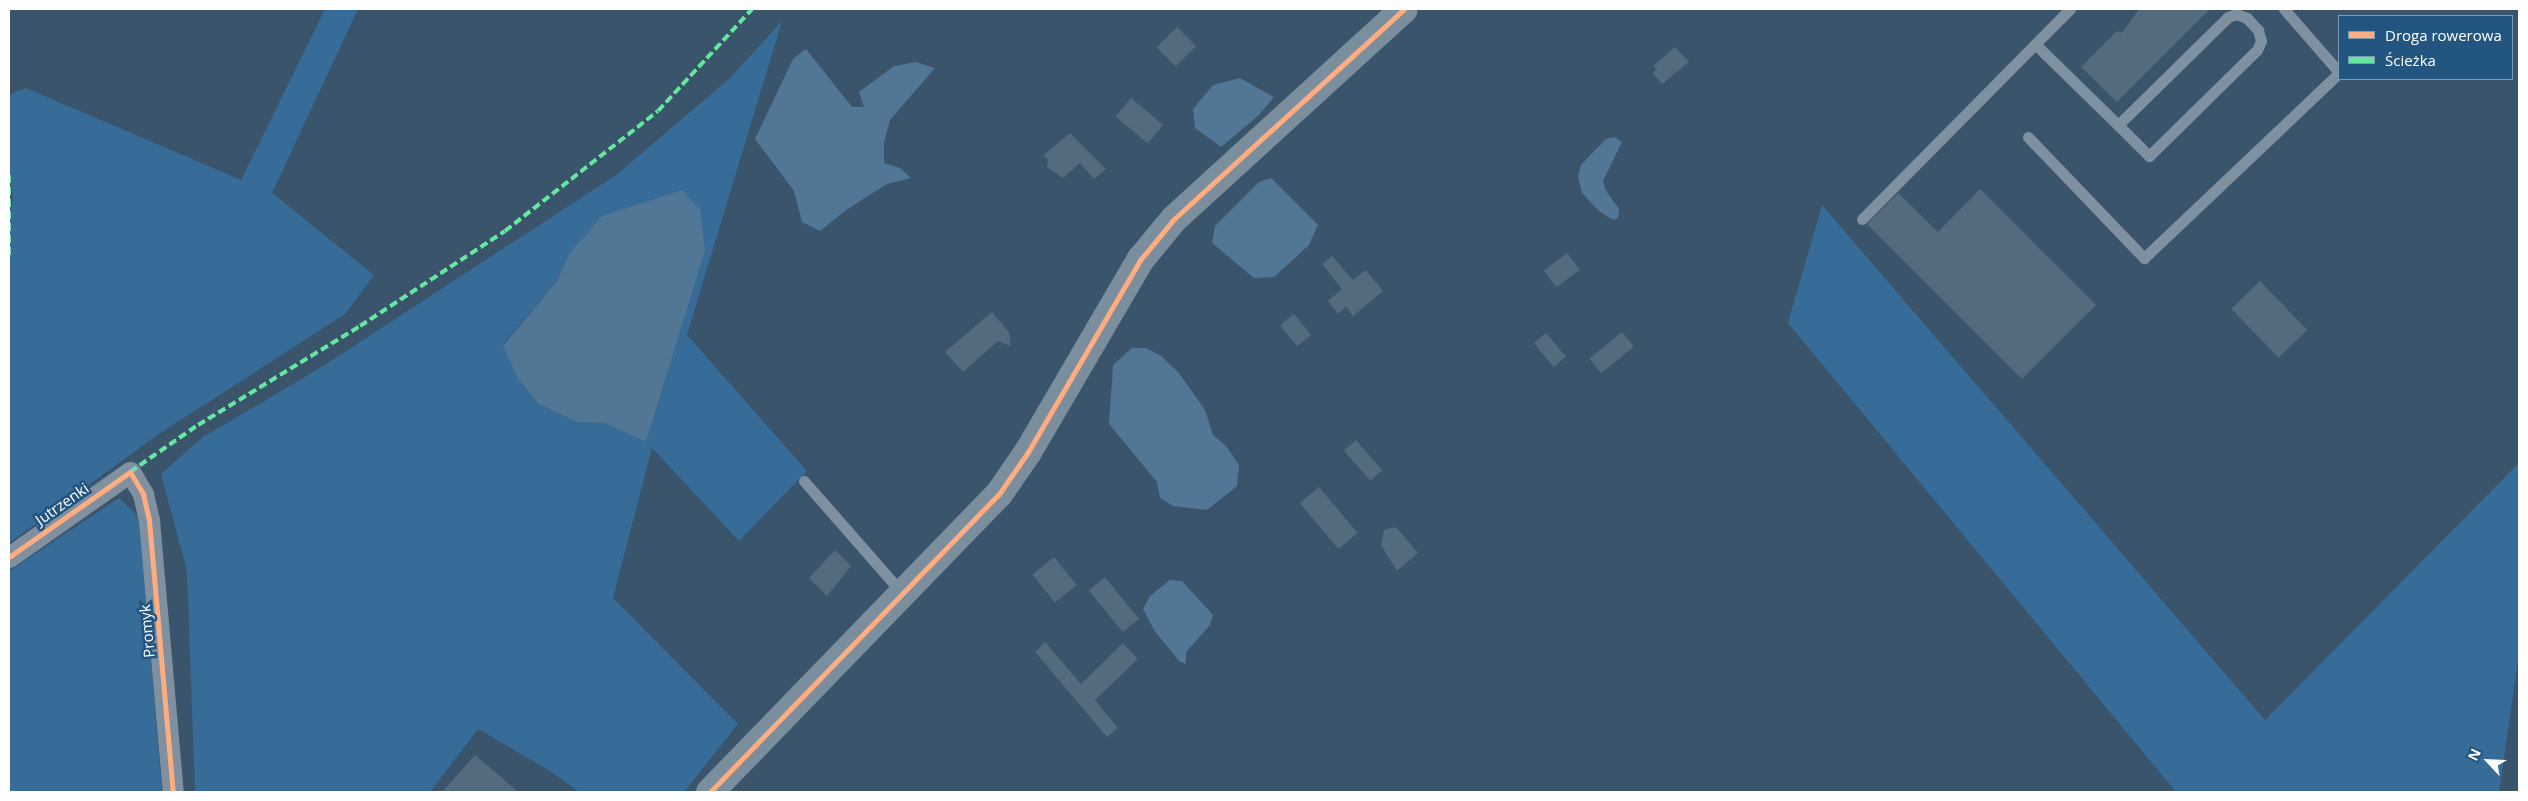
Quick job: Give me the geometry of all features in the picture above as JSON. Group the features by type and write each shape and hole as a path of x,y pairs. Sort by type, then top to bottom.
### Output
{"street":[{"path":"710,792 999,494 1028,452 1141,259 1174,219 1404,9"},
{"name":"Jutrzenki","path":"9,557 130,472"},
{"name":"Promyk","path":"130,472 143,494 149,520 173,792"}],"lane":[{"path":"1862,218 2070,9"},
{"path":"2284,9 2338,71"},
{"path":"2035,44 2149,156 2257,50 2261,41 2258,30 2247,18 2236,14 2228,17 2118,125"},
{"path":"2028,137 2144,258 2338,73"},
{"path":"804,481 902,593"}],"shaded area":[{"path":"325,9 358,9 272,193 374,275 345,314 156,436 9,543 9,216 13,201 9,164 9,95 26,88 241,180"},
{"path":"782,21 687,335 807,471 739,541 652,448 613,598 738,724 684,792 579,792 550,771 478,729 430,792 195,792 187,571 161,474 203,437 320,368 616,175 728,80","holes":["602,216 705,251 646,442 604,423 577,422 539,404 518,379 503,345 557,281"]},
{"path":"806,49 852,107 864,107 859,92 894,66 916,62 935,68 890,120 884,143 884,163 900,168 911,178 887,184 846,210 820,231 802,222 794,191 755,139 793,59"},
{"path":"1240,78 1274,97 1259,115 1221,147 1195,128 1193,109 1213,85"},
{"path":"1615,137 1622,142 1603,181 1605,189 1619,209 1618,218 1613,220 1599,211 1582,193 1578,176 1581,165 1593,152 1606,139"},
{"path":"1271,178 1318,225 1309,245 1274,277 1254,278 1212,243 1215,226 1259,182"},
{"path":"682,190 700,209 705,251 646,442 604,423 577,422 539,404 518,379 503,346 557,281 569,254 602,216"},
{"path":"1822,205 2265,720 2519,463 2519,654 2499,792 2176,792 1788,323"},
{"path":"1132,348 1146,348 1161,356 1179,373 1205,410 1213,435 1226,446 1239,465 1237,486 1207,510 1173,506 1160,498 1157,482 1109,424 1113,365"},
{"path":"119,498 139,517 162,792 9,792 9,571"},
{"path":"1170,580 1182,581 1213,615 1210,625 1186,652 1186,664 1179,661 1154,630 1143,609 1150,596"}],"building":[{"path":"2139,9 2210,9 2117,102 2081,67 2117,31 2122,33"},
{"path":"1177,27 1196,46 1176,67 1156,48"},
{"path":"1675,47 1689,62 1662,84 1653,73 1657,69 1653,66"},
{"path":"1131,98 1163,125 1148,143 1116,116"},
{"path":"1070,133 1106,169 1094,179 1080,163 1063,178 1047,167 1048,160 1044,155"},
{"path":"1980,189 2096,305 2022,379 1867,224 1898,193 1938,232"},
{"path":"1567,253 1580,270 1556,287 1544,270"},
{"path":"1332,256 1353,280 1366,270 1383,291 1353,316 1346,307 1338,314 1328,301 1342,289 1322,264"},
{"path":"2260,281 2307,330 2278,358 2231,309"},
{"path":"992,312 1009,332 1011,346 998,341 963,372 945,352"},
{"path":"1294,314 1311,335 1297,346 1280,325"},
{"path":"1622,332 1634,347 1601,373 1589,358"},
{"path":"1546,333 1566,357 1554,367 1534,343"},
{"path":"1356,440 1382,470 1370,481 1344,450"},
{"path":"1319,487 1358,533 1338,549 1300,503"},
{"path":"1396,527 1418,553 1397,571 1381,545 1384,530"},
{"path":"835,550 851,566 827,596 809,578"},
{"path":"1054,557 1077,585 1055,603 1032,575"},
{"path":"1105,577 1139,619 1123,632 1089,590"},
{"path":"1045,642 1081,684 1123,643 1138,659 1095,700 1118,728 1107,737 1035,652"},
{"path":"475,755 487,765 518,792 442,792"}],"marked path":[{"path":"130,472 198,425 360,326 505,231 658,111 752,9"},
{"path":"9,175 9,255"}],"cycle path":[{"path":"710,792 999,494 1028,452 1141,259 1174,219 1404,9"},
{"path":"9,557 130,472 143,494 149,520 173,792"}]}
